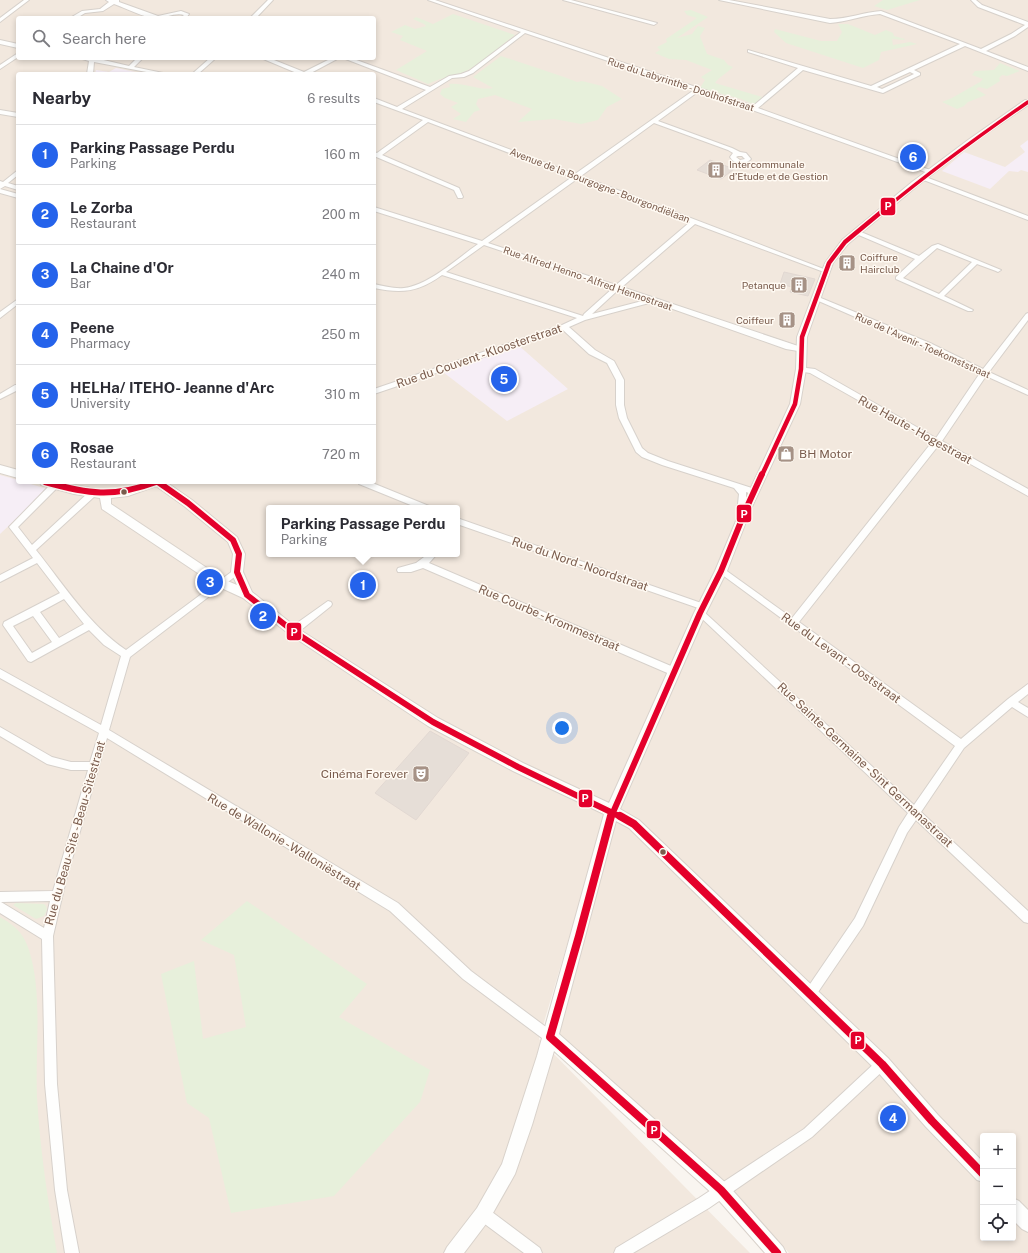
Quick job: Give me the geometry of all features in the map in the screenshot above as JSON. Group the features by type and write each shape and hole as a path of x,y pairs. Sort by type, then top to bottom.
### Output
{"street":[{"path":"0,20 27,0"},
{"path":"100,16 101,10 111,1 120,0"},
{"path":"255,16 271,0"},
{"name":"Rue du Labyrinthe - Doolhofstraat","path":"430,0 754,108 931,172"},
{"path":"565,0 655,23 648,27"},
{"path":"581,4 586,0"},
{"path":"721,0 743,2 830,21 850,19 873,12 881,12 1028,69"},
{"path":"973,0 980,6 1028,24"},
{"path":"111,1 152,16"},
{"path":"77,16 84,12 101,10"},
{"path":"166,16 181,12 187,14 185,16"},
{"path":"981,51 1013,35 1028,24"},
{"path":"398,109 451,77 462,76 471,72 526,31"},
{"path":"0,42 16,46"},
{"path":"750,51 802,68 883,91 918,74 911,70 963,44"},
{"path":"0,67 16,56"},
{"path":"90,72 92,60"},
{"path":"97,60 155,72"},
{"path":"130,67 138,60"},
{"path":"197,72 211,60"},
{"path":"269,60 300,72"},
{"path":"309,72 332,60"},
{"path":"351,60 430,89"},
{"path":"754,108 802,68"},
{"path":"376,286 402,291 420,285 442,273 697,90"},
{"name":"Avenue de la Bourgogne - Bourgondiëlaan","path":"376,101 826,271"},
{"path":"453,1253 483,1214 509,1168 524,1125 550,1037 579,936 612,811 721,571 746,509 795,404 801,369 802,337 826,271 836,252 856,232 923,178 1001,120 1028,102"},
{"path":"0,112 16,115"},
{"path":"376,155 427,120"},
{"path":"653,121 730,149 739,154"},
{"path":"376,155 457,189 460,197"},
{"path":"1,184 16,173"},
{"path":"923,178 1028,218"},
{"path":"1,184 16,188"},
{"path":"0,191 16,195"},
{"name":"Rue Alfred Henno - Alfred Hennostraat","path":"376,210 619,288 787,347 801,350"},
{"name":"Rue du Couvent - Kloosterstraat","path":"583,318 694,221"},
{"path":"856,232 920,259"},
{"path":"970,310 898,278 934,247 938,246 998,270"},
{"path":"940,297 976,261"},
{"path":"442,273 583,318"},
{"name":"Rue de l'Avenir - Toekomststraat","path":"816,298 906,336 1028,393"},
{"name":"Rue du Couvent - Kloosterstraat","path":"376,391 564,327 583,318 654,300"},
{"path":"0,316 16,303"},
{"path":"793,623 937,442 985,372 1028,315"},
{"path":"564,327 592,352 610,361 620,380 620,405 623,418 639,450 645,455 664,463 755,492"},
{"name":"Rue Haute - Hogestraat","path":"801,369 812,371 1028,493"},
{"path":"0,397 16,388"},
{"path":"0,468 16,473"},
{"path":"151,484 134,490 105,495 92,494 50,484 13,527 90,624 107,642 126,655 237,572"},
{"path":"160,484 188,503 233,540 239,554 237,572 247,595"},
{"path":"367,484 419,505"},
{"path":"737,486 743,494 742,504 746,509"},
{"path":"31,550 92,494"},
{"path":"105,495 106,506 221,583 247,595 293,631 365,680 433,722 518,767 612,811 634,824 882,1064 932,1121 980,1171"},
{"name":"Rue du Nord - Noordstraat","path":"460,525 702,610"},
{"path":"401,570 412,569 424,564 430,557"},
{"path":"1,575 38,559"},
{"name":"Rue Courbe - Krommestraat","path":"424,564 675,672"},
{"name":"Rue du Levant - Ooststraat","path":"721,571 961,745"},
{"path":"66,594 7,625 31,658 90,624"},
{"path":"293,631 328,604"},
{"name":"Rue Sainte-Germaine - Sint Germanastraat","path":"702,610 1028,918"},
{"path":"34,611 58,643"},
{"name":"Rue du Beau-Site - Beau-Sitestraat","path":"72,1253 61,1190 52,1084 46,936 56,896 126,655"},
{"name":"Rue de Wallonie - Walloniëstraat","path":"0,673 103,731 394,908 467,975 550,1037"},
{"path":"810,994 859,922 903,830 961,745 1028,688"},
{"path":"1011,702 1028,713"},
{"path":"0,731 50,761 72,766 94,766"},
{"path":"0,897 56,896"},
{"path":"0,907 46,936"},
{"path":"550,1037 721,1190 777,1253"},
{"path":"621,1253 704,1203 721,1190 808,1133 882,1064"},
{"path":"1016,1210 1028,1223"},
{"path":"483,1214 535,1253"}],"shaded area":[{"path":"0,0 1028,0 1028,1253 789,1253 756,1217 686,1147 559,1034 612,811 606,813 539,1039 750,1253 0,1253"},
{"path":"116,68 135,72 109,72"},
{"path":"96,70 109,72 96,72"},
{"path":"1028,140 1028,172 1021,170 1018,172 1009,171 990,189 942,171 964,152 1005,167 1025,152 1020,146"},
{"path":"517,344 568,389 507,421 439,369"},
{"path":"0,475 16,479 16,484 31,484 47,489 0,534"}],"green space":[{"path":"883,0 920,0 887,10 874,6"},
{"path":"691,10 708,17 677,38 692,34 698,26 705,28 700,36 707,54 724,60 728,65 733,67 715,83 762,97 755,105 741,99 700,88 705,80 701,77 712,70 686,60 669,59 655,53 660,50 657,47 667,42 666,39 697,18 687,15 684,11"},
{"path":"453,14 515,35 468,70 428,84 396,70 427,51 400,40 403,36 391,32 405,25 415,29 426,26 413,19 416,17 433,24"},
{"path":"838,24 848,24 875,35 886,30 893,33 894,36 905,39 892,39 893,45 910,42 917,44 881,52 879,60 863,68 786,43 774,32 775,29 821,41 837,41 842,32"},
{"path":"501,56 577,82 582,81 602,86 622,99 607,107 598,120 581,124 554,119 518,122 532,109 495,95 478,99 476,104 480,110 474,112 466,122 453,119 461,114 451,107 458,103 445,98 440,94 442,89 450,87 449,84 460,84 488,89 493,88 473,77"},
{"path":"1000,63 1020,71 1007,76 1002,75 999,78 1000,81 987,89 979,87 976,89 986,95 968,102 964,106 957,109 942,102 980,82 983,79 972,75 975,71 994,70"},
{"path":"247,901 367,984 339,1017 430,1070 420,1102 334,1196 231,1213 209,1118 187,1103 161,974 194,961 203,1039 246,1027 234,955 201,940"},
{"path":"16,903 44,904 47,910 44,916 36,919 13,905"},
{"path":"0,917 10,923 21,934 27,944 33,967 36,985 38,1022 38,1117 50,1214 57,1253 0,1253"}],"building":[{"name":"Intercommunale d’Etude et de Gestion","path":"710,160 734,169 721,179 697,170"},
{"name":"Petanque","path":"784,272 815,279 808,296 790,292 792,287 780,284"},
{"name":"Cinéma Forever","path":"430,731 469,753 416,820 375,793"}],"transit line":[{"name":"P","path":"777,1253 721,1190 550,1037 579,936 612,811 700,613 721,571 746,509 795,404 801,369 802,337 829,263 845,242 915,184 1028,102"},
{"name":"P","path":"52,484 75,490 101,493 127,491 151,484"},
{"name":"P","path":"161,484 188,503 233,540 239,554 237,572 247,595 293,631 433,722 518,767 612,811 634,824 882,1064 932,1121 980,1171"}],"place":[{"name":"Rosae","path":"913,157"},
{"name":"Intercommunale d’Etude et de Gestion","path":"716,170"},
{"name":"Coiffure Hairclub","path":"847,263"},
{"name":"Petanque","path":"799,285"},
{"name":"Coiffeur","path":"787,320"},
{"name":"HELHa/ ITEHO- Jeanne d'Arc","path":"504,379"},
{"name":"BH Motor","path":"786,454"},
{"name":"La Chaine d'Or","path":"210,582"},
{"name":"Parking Passage Perdu","path":"363,585"},
{"name":"Le Zorba","path":"263,616"},
{"name":"Cinéma Forever","path":"421,774"},
{"name":"Peene","path":"893,1118"}]}
